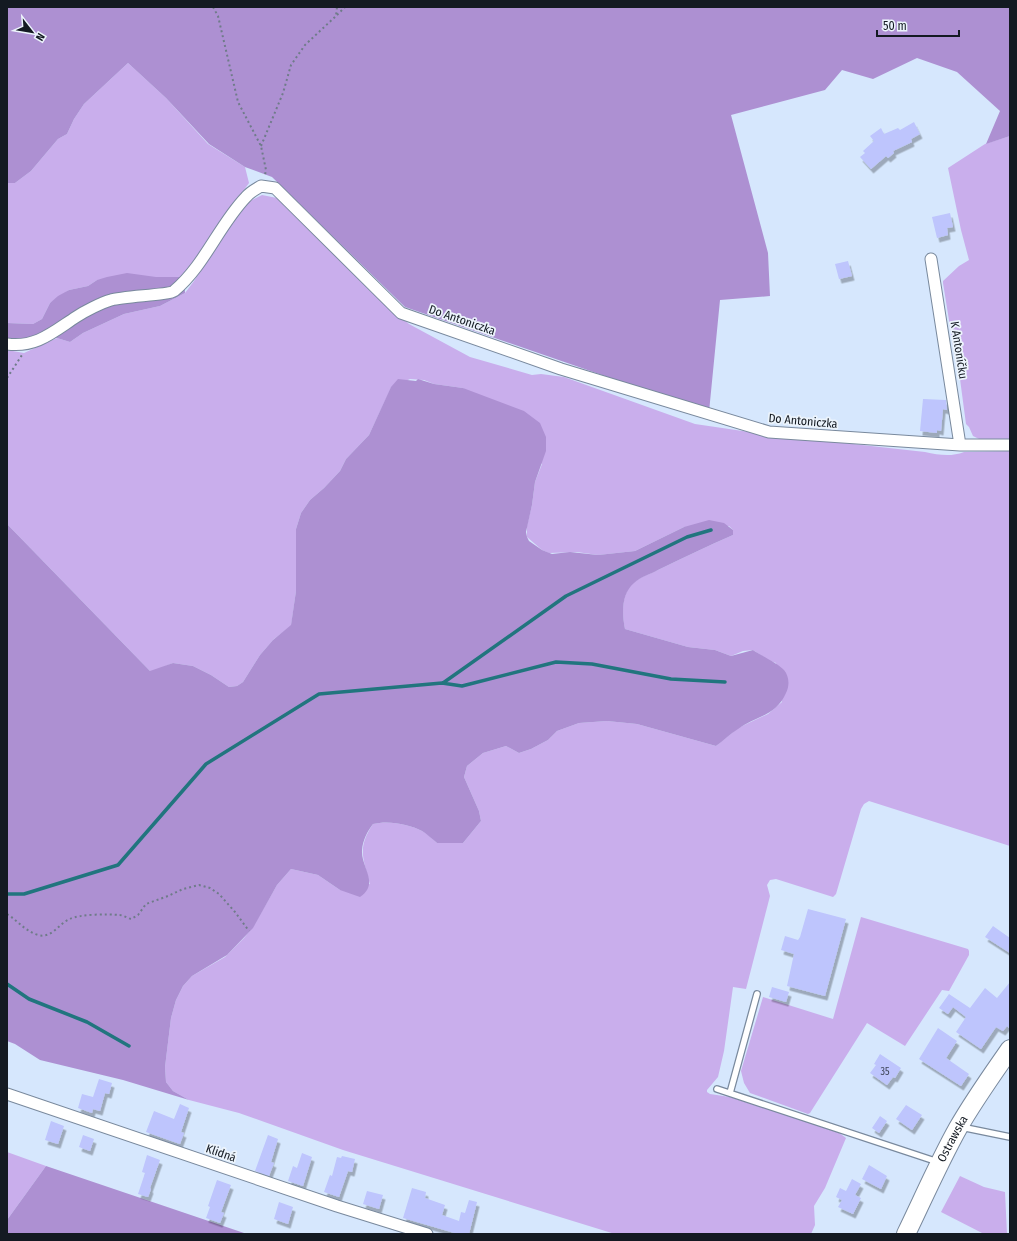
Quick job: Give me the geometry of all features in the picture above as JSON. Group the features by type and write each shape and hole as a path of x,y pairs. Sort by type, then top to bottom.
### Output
{"main road":[{"name":"Ostrawska","path":"906,1234 940,1162 959,1127 980,1092 1010,1049"}],"street":[{"path":"7,344 14,345 32,343 49,336 77,316 112,300 134,296 172,293 188,278 231,215 247,196 261,186"},
{"name":"Do Antoniczka","path":"261,186 275,188 401,313 562,369 769,432 960,445 1010,444"},
{"name":"K Antoníčku","path":"931,259 960,445"},
{"name":"Klidná","path":"7,1094 336,1206 427,1234"}],"lane":[{"path":"730,1093 757,994"},
{"path":"717,1089 940,1162"},
{"path":"959,1127 1010,1137"}],"path":[{"path":"213,7 218,16 238,102 261,146 266,170 261,186"},
{"path":"336,16 337,7"},
{"path":"261,146 283,93 291,65 305,45 345,7"},
{"path":"7,378 32,343"},
{"path":"7,914 16,920 24,929 39,936 50,934 69,919 82,916 122,915 131,919 138,914 146,904 183,889 199,885 210,888 219,894 249,931"}],"shaded area":[{"path":"7,7 1010,7 1010,136 986,144 1000,111 957,72 917,58 873,79 842,70 825,90 731,115 768,253 770,296 720,300 709,412 405,307 272,177 245,167 209,144 166,98 128,63 84,104 74,119 67,134 58,139 31,171 15,183 7,183"},
{"path":"128,63 166,98 208,144 245,167 249,183 224,217 184,277 97,280 88,286 69,290 50,303 42,319 33,324 7,323 7,183 15,183 31,171 58,139 67,134 74,119 84,104"},
{"path":"1010,136 1010,439 981,440 973,436 966,424 960,379 958,376 943,283 943,281 959,266 969,260 948,168 985,144"},
{"path":"262,195 277,198 371,292 409,324 470,357 532,375 541,374 564,377 695,424 763,434 925,452 940,455 954,455 964,452 1010,451 1010,846 869,801 864,804 861,809 836,894 833,897 776,879 770,880 767,885 770,896 746,989 733,987 724,1051 718,1077 707,1092 710,1094 730,1097 838,1132 846,1138 825,1188 814,1206 815,1225 811,1234 615,1234 343,1150 239,1113 189,1100 173,1091 166,1082 165,1067 171,1018 176,1000 183,986 192,976 225,957 244,938 253,927 277,885 291,869 318,875 340,890 370,884 364,860 363,847 368,832 373,824 385,822 411,826 424,832 437,843 463,843 481,821 479,811 464,777 467,766 483,753 506,746 519,753 531,749 548,740 557,731 579,723 607,721 637,724 716,746 738,728 768,714 782,702 776,663 768,660 753,650 743,651 731,656 715,650 688,647 625,629 623,617 624,599 633,583 642,577 733,535 733,530 729,526 684,527 635,551 598,555 577,552 549,553 542,550 527,537 527,526 535,482 542,464 463,388 434,384 424,380 410,379 391,388 369,435 346,459 340,471 310,500 301,513 296,529 296,591 291,626 274,639 260,655 243,682 237,686 229,687 211,675 193,666 173,663 151,672 7,524 7,350 24,353 57,338 70,342 83,333 124,314 160,306 185,293 229,226 250,201"},
{"path":"127,273 156,277 184,277 185,293 160,306 124,314 83,333 70,342 57,338 47,332 29,339 7,340 7,323 33,324 42,319 50,303 58,296 69,290 88,286 97,280 107,277"},
{"path":"398,379 416,381 418,379 434,384 463,388 524,411 540,423 546,437 546,451 535,482 526,532 529,541 542,550 552,554 570,552 598,555 635,551 684,527 709,520 724,523 733,530 733,535 636,581 630,588 625,598 623,617 625,629 688,647 715,650 731,656 753,650 778,665 787,675 788,687 782,701 771,711 732,733 716,746 637,724 607,721 579,723 557,731 548,740 531,749 519,753 506,746 483,753 467,766 464,777 479,811 481,821 463,843 437,843 422,831 405,825 385,822 373,824 363,843 362,850 362,857 368,875 369,886 366,892 360,897 340,890 318,875 291,869 277,885 253,928 227,955 192,976 183,986 176,1000 171,1018 165,1067 166,1082 173,1091 189,1100 123,1080 40,1060 15,1044 7,1041 7,524 150,671 173,663 193,666 211,675 229,687 237,686 243,682 260,655 273,640 291,625 296,591 296,529 301,513 310,500 340,471 346,459 369,435 391,387"},
{"path":"861,917 968,949 969,955 949,991 942,990 905,1046 867,1023 810,1113 808,1114 750,1093 744,1083 741,1071 763,997 833,1019"},
{"path":"7,1152 46,1166 7,1220"},
{"path":"46,1166 247,1234 7,1234 7,1220"},
{"path":"960,1176 984,1187 1005,1192 1007,1234 984,1234 941,1212"}],"building":[{"path":"914,122 920,134 911,139 912,142 893,151 894,153 888,158 886,156 871,169 860,157 865,153 863,151 874,141 870,136 881,128 884,134 898,128 900,130"},
{"path":"950,213 953,227 947,228 948,235 937,238 932,217"},
{"path":"848,261 852,276 839,279 835,264"},
{"path":"923,399 946,400 947,410 943,409 941,431 937,430 937,433 920,431"},
{"path":"808,909 846,919 825,996 787,986 794,954 781,950 785,936 798,940 800,937"},
{"path":"993,926 1010,938 1010,953 985,937"},
{"path":"1010,982 1010,1029 1007,1026 1003,1031 996,1027 981,1049 956,1032 966,1017 953,1007 948,1014 939,1008 949,994 970,1008 985,988 997,998"},
{"path":"772,987 789,992 786,1002 769,997"},
{"path":"938,1028 957,1041 946,1058 969,1074 961,1086 919,1059"},
{"path":"880,1054 901,1068 895,1078 893,1077 887,1085 870,1073 876,1065 874,1064"},
{"path":"99,1079 112,1083 109,1094 105,1093 100,1111 93,1109 92,1113 78,1108 82,1094 93,1097"},
{"path":"180,1104 189,1108 181,1132 184,1133 180,1144 146,1132 154,1111 174,1119"},
{"path":"906,1105 922,1115 912,1130 896,1119"},
{"path":"880,1116 887,1121 879,1133 872,1128"},
{"path":"51,1121 64,1126 58,1144 45,1140"},
{"path":"83,1135 94,1139 90,1151 79,1147"},
{"path":"268,1135 278,1139 271,1162 274,1163 269,1176 255,1171"},
{"path":"302,1153 312,1157 303,1186 288,1181 293,1166 297,1168"},
{"path":"147,1155 160,1160 148,1197 138,1194 145,1173 142,1172"},
{"path":"342,1156 355,1159 352,1172 348,1171 339,1197 324,1192 330,1175 332,1176 337,1157 341,1158"},
{"path":"869,1165 887,1176 881,1189 862,1179"},
{"path":"852,1179 861,1184 855,1195 861,1198 853,1214 838,1207 842,1200 836,1197 840,1188 846,1191"},
{"path":"217,1180 231,1185 221,1212 224,1213 220,1223 206,1218 210,1207 208,1206"},
{"path":"412,1188 426,1192 425,1198 445,1205 442,1215 459,1221 461,1212 465,1213 469,1200 477,1202 469,1234 458,1234 403,1218"},
{"path":"367,1191 383,1195 379,1209 363,1204"},
{"path":"279,1202 293,1207 288,1224 274,1219"}],"waterway":[{"path":"443,683 566,596 687,537 711,530"},
{"path":"7,894 24,894 118,865 206,764 319,694 442,683 462,686 556,662 592,664 671,679 725,682"},
{"path":"7,984 29,999 87,1022 129,1046"}]}
